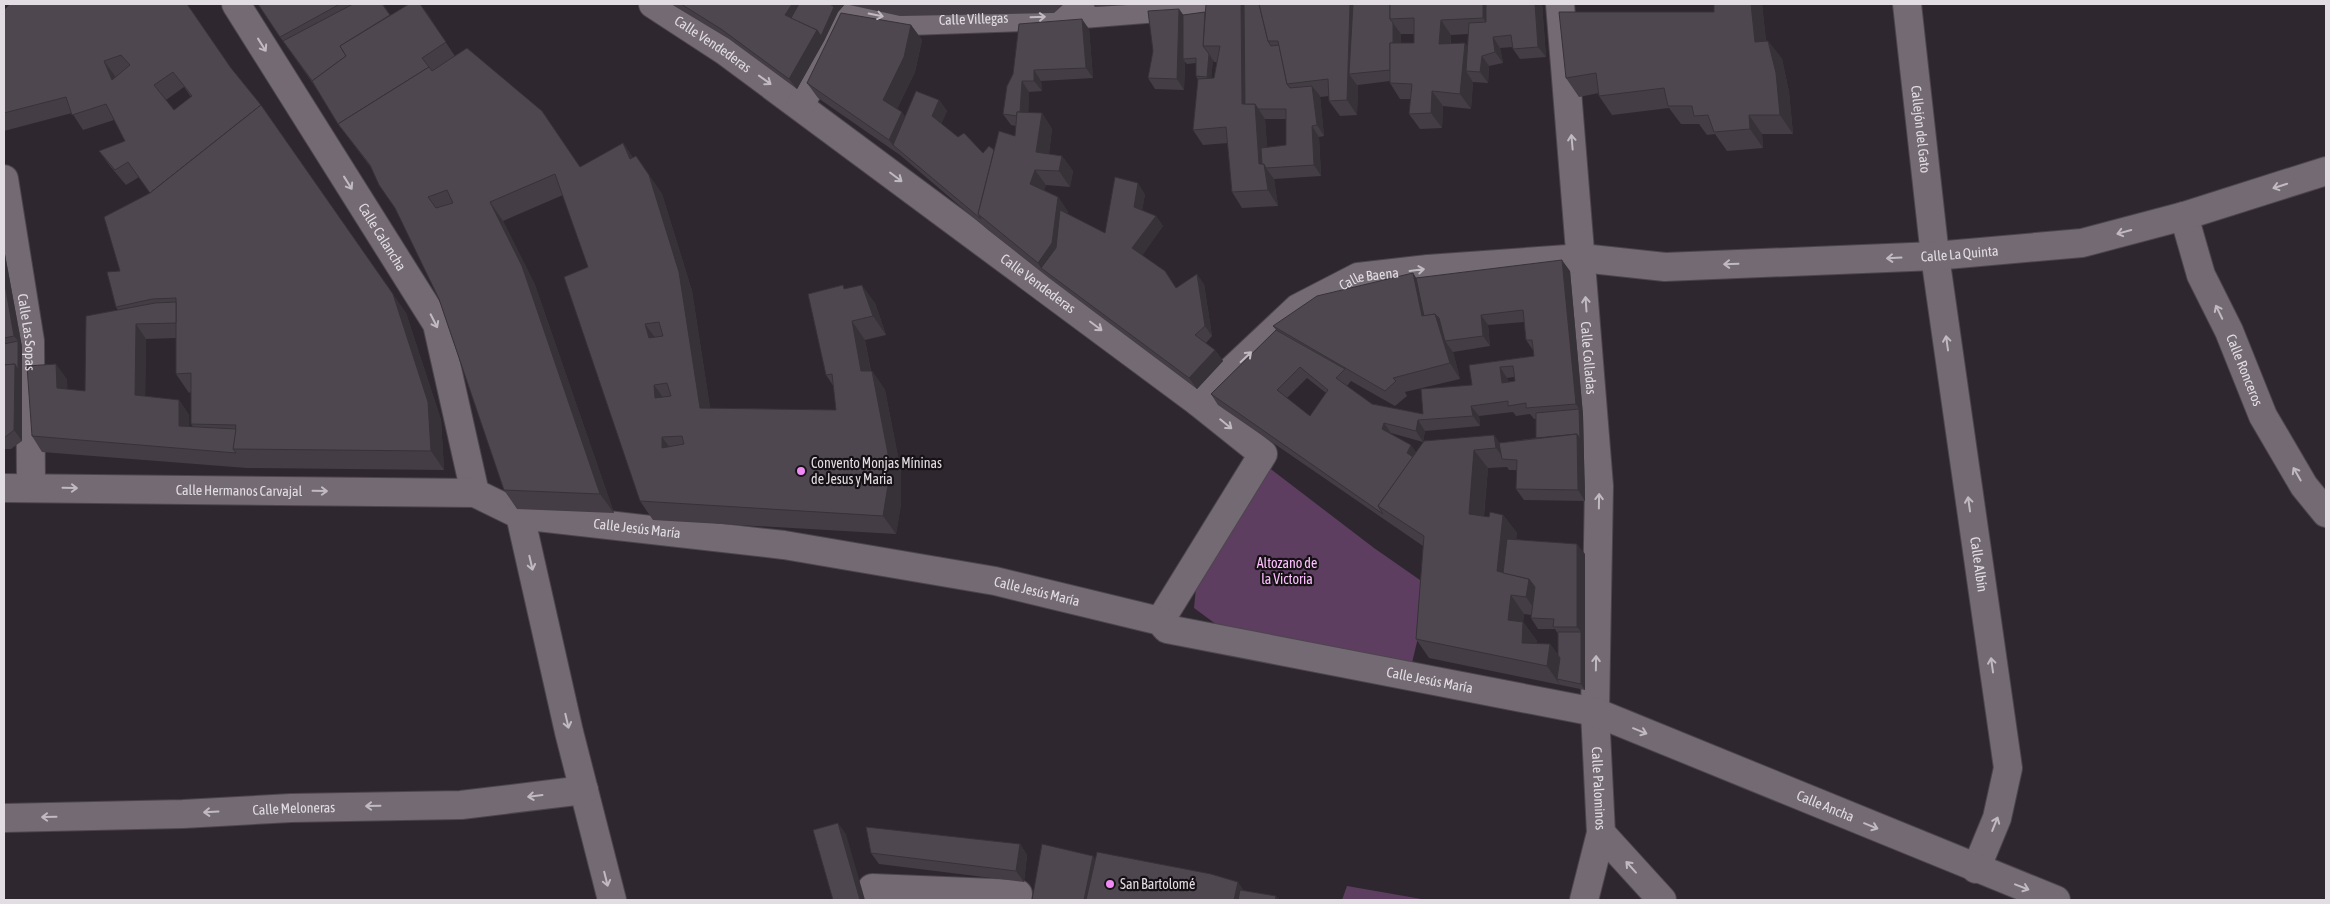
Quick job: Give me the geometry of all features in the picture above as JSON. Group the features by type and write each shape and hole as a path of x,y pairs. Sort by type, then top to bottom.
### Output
{"street":[{"name":"Calle Calancha","path":"236,4 437,324 475,493"},
{"name":"Calle Vendederas","path":"653,4 725,51 800,106 1198,402 1263,454 1160,620"},
{"name":"Calle Villegas","path":"800,106 848,9 908,21 1056,16 1090,8 1208,4"},
{"name":"Calle Colladas","path":"1560,4 1599,486 1595,712"},
{"name":"Callejón del Gato","path":"1907,4 1935,256"},
{"name":"Calle La Quinta","path":"1582,258 1665,267 1935,256 2082,243 2184,216 2326,171"},
{"name":"Calle Las Sopas","path":"4,179 30,341 31,488"},
{"name":"Calle Ronceros","path":"2184,216 2201,274 2229,331 2263,416 2304,486 2326,513"},
{"name":"Calle Albín","path":"1935,256 2008,768 1997,818 1976,869"},
{"name":"Calle Baena","path":"1198,402 1298,308 1358,277 1428,269 1582,258"},
{"name":"Calle Hermanos Carvajal","path":"4,488 475,493"},
{"name":"Calle Jesús María","path":"475,493 520,515 784,545 995,582 1160,620 1167,629 1595,712"},
{"path":"520,515 584,790 612,900"},
{"name":"Calle Ancha","path":"1595,712 1976,869 2056,900"},
{"name":"Calle Palominos","path":"1595,712 1601,833 1662,900"},
{"name":"Calle Meloneras","path":"4,818 183,814 291,808 460,805 584,790"},
{"path":"1584,900 1601,833"},
{"path":"875,900 872,888 1018,894 1016,900"}],"green space":[{"name":"Altozano de la Victoria","path":"1268,467 1374,548 1430,587 1411,667 1228,633 1194,608 1197,578"},
{"path":"1347,886 1427,900 1342,900"}],"building":[{"path":"10,4 187,4 231,68 261,105 150,193 128,162 115,170 99,151 125,141 106,104 72,115 66,97 4,113 4,10","holes":["121,55 130,65 112,80 104,61","173,72 192,96 174,110 154,85"]},
{"path":"258,4 340,4 280,37"},
{"path":"353,4 382,4 390,15 340,46 346,56 312,81 283,41"},
{"path":"409,4 420,4 446,42 422,58 429,67 338,124 312,81 346,56 340,46"},
{"path":"681,4 792,4 785,15 817,30 789,79 721,29"},
{"path":"799,4 830,4 834,7 821,36 817,30 791,18"},
{"path":"1206,4 1241,4 1242,104 1255,104 1259,164 1264,164 1268,190 1232,192 1226,127 1193,130 1198,79 1214,78 1220,46 1203,46"},
{"path":"1244,4 1259,4 1268,41 1271,46 1279,45 1287,84 1290,88 1312,86 1317,125 1312,126 1314,165 1266,168 1262,164 1261,148 1286,145 1286,109 1258,109 1255,104 1245,104"},
{"path":"1259,4 1350,4 1347,100 1329,101 1328,79 1287,84 1278,41 1268,41"},
{"path":"1353,4 1390,4 1390,19 1393,23 1393,43 1390,43 1390,70 1349,74"},
{"path":"1390,4 1483,4 1483,18 1441,20 1439,44 1465,43 1460,94 1432,91 1431,113 1409,114 1412,84 1390,83 1390,43 1414,43 1414,18 1390,19"},
{"path":"1486,4 1535,4 1538,47 1513,49 1511,35 1493,37 1495,52 1482,56 1480,72 1466,71 1469,23 1486,22"},
{"path":"1714,4 1751,4 1755,42 1768,41 1776,73 1780,115 1749,115 1750,129 1714,132 1708,115 1694,116 1692,106 1668,106 1664,88 1599,96 1596,73 1566,78 1559,12 1714,12"},
{"path":"1179,9 1177,79 1148,78 1153,51 1148,11"},
{"path":"1205,12 1203,46 1209,54 1207,77 1196,76 1196,58 1183,59 1183,15"},
{"path":"841,13 911,25 904,57 883,100 902,112 889,140 807,83"},
{"path":"1082,19 1086,68 1034,70 1034,81 1022,81 1020,112 1017,112 1017,116 1003,114 1007,86 1013,74 1019,24"},
{"path":"467,48 542,111 580,167 623,143 630,159 636,156 649,175 679,272 700,408 836,410 832,374 826,375 808,294 843,285 844,289 862,285 873,316 852,321 861,371 872,371 888,454 888,485 883,516 640,501 564,277 588,267 555,174 490,202 522,266 600,494 504,490 439,299 395,208 379,185 370,165 338,124 429,67 432,71","holes":["447,190 453,203 436,208 428,197","659,322 663,336 649,338 645,324","667,383 671,396 655,398 654,385","682,436 684,444 662,448 662,437"]},
{"path":"916,91 939,100 932,116 958,137 964,133 983,153 989,146 994,150 978,214 981,219 893,145"},
{"path":"261,105 393,294 428,402 431,451 233,449 236,425 191,424 191,373 176,374 176,298 152,299 116,307 107,272 120,271 104,217 150,193"},
{"path":"1017,112 1042,113 1036,152 1062,156 1059,171 1035,170 1030,184 1058,197 1052,243 1038,263 978,214 999,131 1015,136"},
{"path":"1115,177 1138,183 1134,207 1156,216 1132,248 1165,271 1176,288 1197,274 1205,326 1195,335 1215,350 1189,378 1041,268 1056,248 1060,210 1105,233"},
{"path":"1562,260 1576,404 1526,408 1526,403 1508,406 1508,401 1471,406 1473,416 1418,420 1416,431 1384,423 1382,429 1411,445 1407,453 1413,457 1378,506 1383,514 1211,394 1276,330 1345,369 1336,378 1372,404 1423,414 1421,389 1472,385 1469,365 1534,356 1532,340 1526,340 1523,310 1481,315 1483,336 1445,341 1439,318 1435,314 1424,316 1416,278","holes":["1513,366 1515,381 1502,383 1500,367","1300,367 1328,390 1310,416 1277,390"]},
{"path":"1413,273 1422,316 1435,314 1450,363 1393,378 1396,381 1385,391 1273,326 1317,296"},
{"path":"4,279 14,336 4,338"},
{"path":"176,302 176,323 136,324 135,395 179,400 179,426 236,429 233,449 236,453 32,436 27,366 56,364 57,388 85,391 86,316 155,303"},
{"path":"18,341 18,370 15,364 4,365 4,344"},
{"path":"15,364 14,430 4,438 4,365"},
{"path":"1579,409 1580,439 1577,434 1536,438 1536,413"},
{"path":"1577,434 1578,490 1516,489 1517,460 1502,459 1499,443"},
{"path":"1494,435 1496,448 1474,450 1469,514 1489,517 1490,512 1503,515 1497,571 1529,579 1526,597 1511,595 1508,620 1523,622 1522,643 1550,644 1547,666 1416,639 1424,536 1378,506 1424,441"},
{"path":"1507,539 1577,544 1577,627 1553,627 1554,619 1531,618 1535,587 1529,579 1503,573"},
{"path":"1558,632 1581,632 1581,684 1557,679 1560,658 1558,655"},
{"path":"838,823 860,900 833,900 813,830"},
{"path":"866,827 1020,844 1016,871 871,853"},
{"path":"1042,844 1093,856 1084,900 1032,900"},
{"path":"1097,852 1211,874 1238,882 1234,900 1086,900"},
{"path":"1240,890 1276,896 1275,900 1238,900"}],"place":[{"name":"Convento Monjas Míninas de Jesus y Maria","path":"801,471"},
{"name":"San Bartolomé","path":"1110,884"}]}
